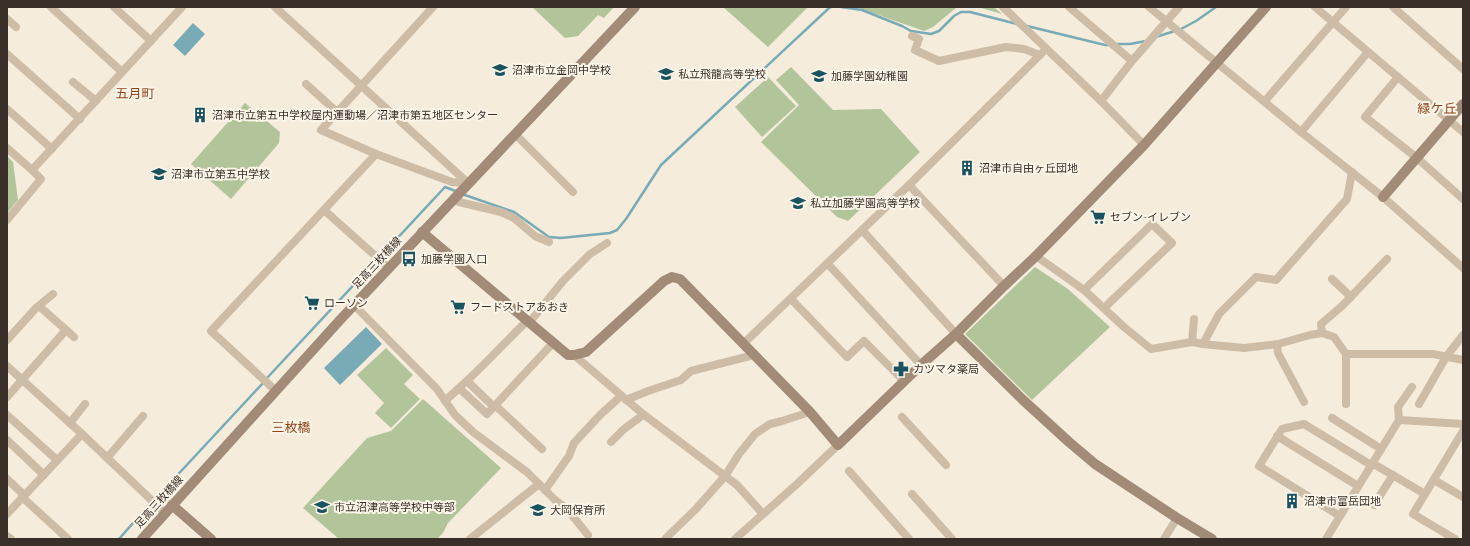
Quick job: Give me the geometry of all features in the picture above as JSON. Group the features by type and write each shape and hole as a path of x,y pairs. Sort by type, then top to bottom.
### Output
{"street":[{"path":"50,7 122,72"},
{"path":"114,7 152,40"},
{"path":"32,170 182,7"},
{"path":"275,7 362,85 466,186"},
{"path":"433,7 321,130 376,154 466,186"},
{"name":"足高三枚橋線","path":"142,539 354,305 386,266 422,232 634,7"},
{"path":"1004,7 1144,145"},
{"path":"1069,7 1132,61"},
{"path":"1149,7 1301,132 1383,197 1463,268"},
{"path":"1100,101 1132,61 1179,7"},
{"path":"735,539 838,445 1036,256 1144,145 1266,7"},
{"path":"1315,7 1463,132"},
{"path":"1265,101 1346,7"},
{"path":"1393,7 1463,69"},
{"path":"7,19 16,27"},
{"path":"912,36 919,39 915,50 939,61 1006,47 1024,49 1040,55"},
{"path":"743,344 828,264 1046,49"},
{"path":"1301,132 1368,52"},
{"path":"7,54 80,119"},
{"path":"1398,77 1365,117 1417,158 1463,199"},
{"path":"73,82 96,101"},
{"path":"306,84 337,112"},
{"path":"1383,197 1463,104"},
{"path":"7,109 52,149"},
{"path":"515,134 574,192"},
{"path":"7,148 41,180 7,220"},
{"path":"276,391 211,331 376,154"},
{"path":"1203,344 1219,314 1256,277 1276,280 1347,199 1352,172"},
{"path":"909,185 1004,286"},
{"path":"453,199 459,202 501,212 514,218 535,236 549,242"},
{"path":"324,210 386,266"},
{"path":"1084,290 1152,224 1172,243 1104,308"},
{"path":"862,230 956,334 1023,400 1069,442 1095,464 1177,518 1212,539"},
{"path":"422,232 568,355 586,352 664,281 672,277 680,279 810,412 838,445"},
{"path":"445,401 528,322 563,281 590,254 607,243"},
{"path":"1036,256 1084,290 1151,349 1192,342 1244,348 1276,344 1322,333 1334,337 1346,354 1346,404"},
{"path":"1322,333 1321,324 1351,297 1387,258"},
{"path":"828,264 921,365"},
{"path":"1332,279 1351,297"},
{"path":"7,340 39,306 53,294"},
{"path":"791,299 847,357 864,341 904,381"},
{"path":"354,305 437,389 455,415 473,432 527,472 555,500 568,509 590,537 580,539"},
{"path":"39,306 74,337"},
{"path":"1192,342 1194,319"},
{"path":"7,397 66,330"},
{"path":"1420,404 1446,357 1463,335"},
{"path":"459,388 487,414 553,343"},
{"path":"1276,344 1278,353 1304,402"},
{"path":"1346,354 1433,354 1463,360"},
{"path":"574,355 643,415 737,485 763,514"},
{"path":"545,490 569,456 574,443 600,414 624,398 681,380 691,370 754,355"},
{"path":"7,366 107,458 169,509 211,539"},
{"path":"467,381 542,450"},
{"path":"1326,539 1399,420 1398,407 1412,387"},
{"path":"70,423 85,404"},
{"path":"671,537 725,476 755,434 770,424 810,412"},
{"path":"7,415 57,460"},
{"path":"611,442 616,436 643,415"},
{"path":"107,458 143,416"},
{"path":"902,417 946,465"},
{"path":"1332,418 1381,449"},
{"path":"1399,420 1463,424"},
{"path":"1340,516 1259,466 1282,429 1304,424 1425,494"},
{"path":"1455,539 1414,514 1463,431"},
{"path":"7,514 82,434"},
{"path":"1278,436 1358,486"},
{"path":"7,440 44,475"},
{"path":"849,471 909,539"},
{"path":"1374,505 1393,475"},
{"path":"7,479 68,539"},
{"path":"1434,480 1463,497"},
{"path":"470,539 539,484"},
{"path":"912,494 952,539"},
{"path":"1164,539 1177,518"},
{"path":"7,536 11,539"}],"green space":[{"path":"532,7 614,7 604,18 598,15 578,36 565,38"},
{"path":"723,7 808,7 768,47"},
{"path":"856,7 957,7 933,27 924,31"},
{"path":"977,7 994,7 1002,14"},
{"path":"791,67 833,110 881,109 920,152 848,221 837,217 761,142 799,105 776,80"},
{"path":"768,77 796,106 762,137 735,107"},
{"path":"245,103 280,132 279,143 231,199 191,164"},
{"path":"7,156 13,162 18,200 7,213"},
{"path":"1035,267 1068,289 1110,327 1032,400 965,334"},
{"path":"386,348 413,375 404,384 420,399 391,428 375,413 384,403 357,375"},
{"path":"423,399 501,468 448,523 443,533 437,539 339,539 303,508 367,438 391,431"}],"water":[{"path":"193,23 205,34 185,56 173,45"},
{"path":"366,327 382,344 340,385 324,368"}],"waterway":[{"path":"462,194 514,212 549,237 561,238 610,233 617,230 626,219 661,165 831,7"},
{"path":"841,7 862,10 911,31 931,34 939,31 954,16 961,12 970,12 1017,24"},
{"path":"1156,37 1181,29 1196,21 1216,7"},
{"path":"1027,26 1110,45"},
{"path":"1117,44 1130,44 1146,41"},
{"path":"267,378 445,187 458,192"},
{"path":"157,497 263,383"},
{"path":"119,539 149,505"}],"place":[{"name":"沼津市立金岡中学校","path":"500,70"},
{"name":"私立飛龍高等学校","path":"666,74"},
{"name":"加藤学園幼稚園","path":"819,76"},
{"name":"沼津市立第五中学校屋内運動場／沼津市第五地区センター","path":"200,115"},
{"name":"沼津市自由ヶ丘団地","path":"967,168"},
{"name":"沼津市立第五中学校","path":"159,174"},
{"name":"私立加藤学園高等学校","path":"798,203"},
{"name":"セブン-イレブン","path":"1098,217"},
{"name":"加藤学園入口","path":"409,259"},
{"name":"ローソン","path":"312,303"},
{"name":"フードストアあおき","path":"458,307"},
{"name":"カツマタ薬局","path":"901,369"},
{"name":"沼津市富岳団地","path":"1292,501"},
{"name":"市立沼津高等学校中等部","path":"322,507"},
{"name":"大岡保育所","path":"538,510"}],"district":[{"name":"五月町","path":"135,94"},
{"name":"緑ケ丘","path":"1437,109"},
{"name":"三枚橋","path":"291,428"}]}
